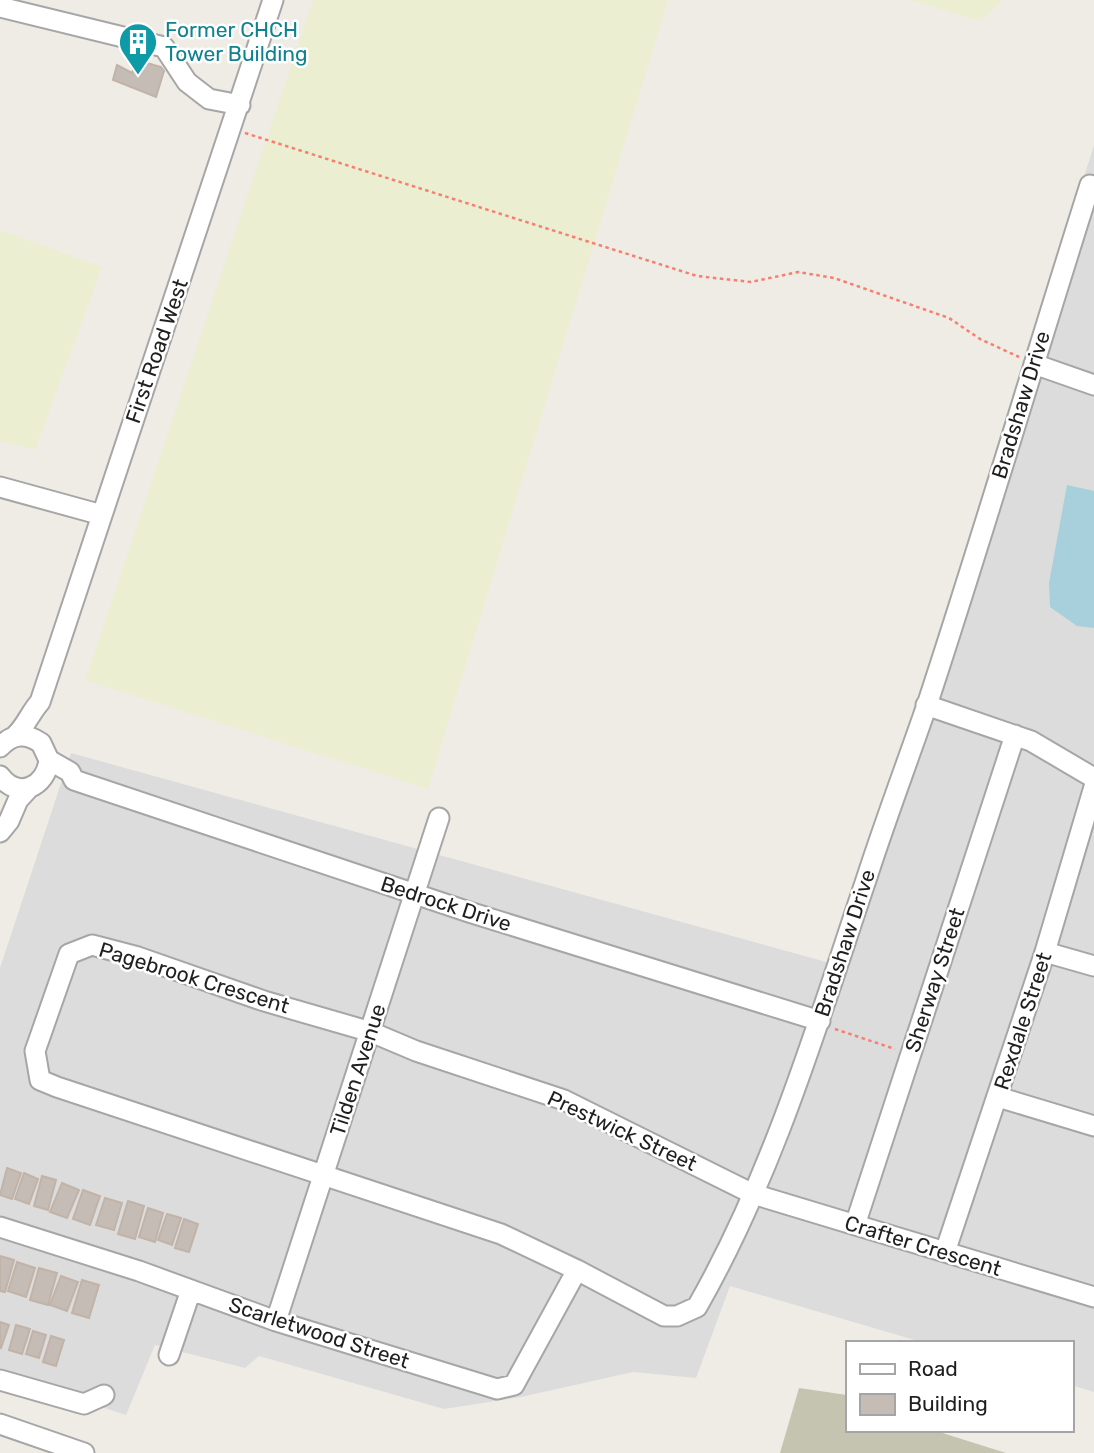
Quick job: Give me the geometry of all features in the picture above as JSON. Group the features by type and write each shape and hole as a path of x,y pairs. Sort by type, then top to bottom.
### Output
{"street":[{"name":"First Road West","path":"6,741 25,727 40,702 240,105 272,0"},
{"path":"0,7 164,47 187,82 209,99 240,105"},
{"name":"Bradshaw Drive","path":"324,1177 501,1234 578,1270 664,1316 677,1316 697,1307 753,1194 827,1025 866,880 926,705 1090,194"},
{"path":"1034,364 1094,385"},
{"path":"0,487 102,515"},
{"name":"First Road West","path":"0,827 9,821 18,800 48,769 44,710 40,702"},
{"path":"926,705 1015,735 1094,778"},
{"name":"First Road West","path":"6,741 25,735 45,752"},
{"name":"Sherway Street","path":"855,1225 1015,735"},
{"name":"Bedrock Drive","path":"45,752 69,772 74,780 414,894 827,1025"},
{"path":"1,778 10,786 33,786"},
{"path":"0,808 1,778"},
{"name":"Bedrock Drive","path":"33,786 57,782 65,785 74,780"},
{"name":"Rexdale Street","path":"945,1252 1045,952 1094,788"},
{"name":"Tilden Avenue","path":"276,1321 439,818"},
{"name":"Pagebrook Crescent","path":"324,1177 40,1080 35,1051 69,954 92,945 138,957 264,1001 371,1032"},
{"path":"1045,952 1094,966"},
{"name":"Prestwick Street","path":"371,1032 416,1051 564,1100 753,1194"},
{"path":"998,1097 1094,1126"},
{"name":"Crafter Crescent","path":"753,1194 1094,1297"},
{"name":"Scarletwood Street","path":"0,1227 139,1271 276,1321 497,1389 514,1385 578,1270"},
{"path":"169,1355 191,1290"},
{"path":"0,1380 84,1404 104,1395"},
{"path":"0,1424 84,1453"}],"path":[{"path":"231,129 697,276 751,282 798,272 834,278 949,318 980,339 1034,364"},
{"path":"827,1025 899,1051"}],"shaded area":[{"path":"313,0 668,0 428,789 85,680"},
{"path":"910,0 1002,0 980,21"},
{"path":"1094,145 1094,1392 1073,1386 1073,1341 918,1341 730,1286 696,1378 633,1372 521,1397 444,1409 259,1356 245,1368 155,1345 126,1415 0,1374 0,968 71,753 837,965"},
{"path":"0,230 102,267 35,450 0,441"},
{"path":"799,1388 846,1395 846,1432 939,1432 1006,1453 780,1453"}],"water":[{"path":"1067,485 1094,491 1094,628 1077,626 1050,607 1049,583"}],"building":[{"name":"Former CHCH Tower Building","path":"137,60 161,67 164,71 156,97 113,80 117,65 132,73"},
{"path":"7,1168 21,1173 12,1199 0,1195"},
{"path":"24,1173 38,1179 29,1204 15,1199"},
{"path":"42,1176 56,1180 48,1210 34,1206"},
{"path":"62,1183 79,1190 67,1218 50,1212"},
{"path":"83,1190 100,1196 90,1225 73,1219"},
{"path":"105,1198 122,1203 114,1230 96,1225"},
{"path":"128,1201 144,1206 135,1239 118,1234"},
{"path":"148,1208 163,1213 155,1242 139,1237"},
{"path":"167,1214 181,1218 172,1245 158,1240"},
{"path":"184,1219 198,1224 189,1252 175,1248"},
{"path":"0,1256 14,1260 5,1292 0,1291"},
{"path":"17,1262 35,1268 26,1297 8,1291"},
{"path":"39,1268 57,1273 48,1305 30,1300"},
{"path":"61,1276 78,1282 67,1311 50,1305"},
{"path":"82,1280 99,1285 89,1318 72,1313"},
{"path":"0,1322 9,1325 1,1348 0,1347"},
{"path":"16,1325 30,1329 22,1354 9,1350"},
{"path":"33,1331 46,1335 39,1358 26,1354"},
{"path":"51,1336 64,1340 56,1366 43,1362"}],"place":[{"name":"Former CHCH Tower Building","path":"138,76"}]}
